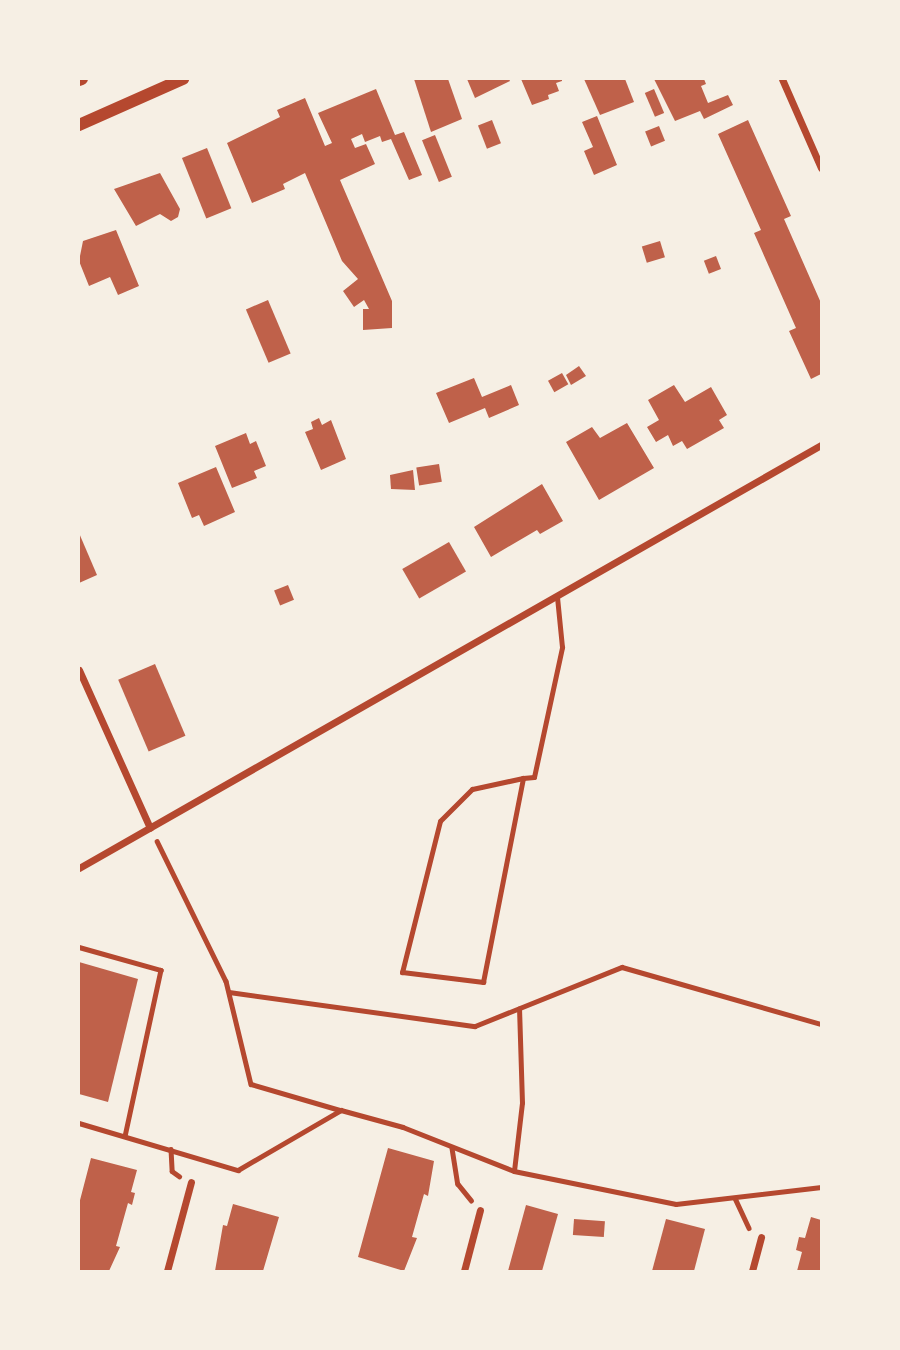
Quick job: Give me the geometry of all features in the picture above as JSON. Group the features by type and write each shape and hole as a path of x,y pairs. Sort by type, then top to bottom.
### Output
{"street":[{"path":"79,125 183,79"},
{"path":"782,79 821,168"},
{"path":"79,868 821,444"},
{"path":"79,670 122,776 150,828"},
{"path":"167,1271 191,1182"},
{"path":"464,1271 480,1210"},
{"path":"752,1271 761,1237"}],"lane":[{"path":"523,778 483,982 402,972 440,821 472,789 523,778 534,778 562,647 557,597"}],"path":[{"path":"150,828 229,992 251,1084 341,1110 514,1171 676,1204 821,1187"},
{"path":"79,947 161,970 125,1136"},
{"path":"229,992 475,1026 622,967 821,1024"},
{"path":"514,1171 522,1103 519,1009"},
{"path":"79,1123 239,1170 341,1110"},
{"path":"452,1147 458,1184 480,1210"},
{"path":"171,1149 172,1171 191,1182"},
{"path":"735,1198 743,1224 761,1237"}],"building":[{"path":"414,79 448,79 462,119 431,132"},
{"path":"467,79 509,79 510,81 475,98"},
{"path":"521,79 562,81 556,83 559,91 548,95 549,99 532,105"},
{"path":"584,79 625,79 634,102 600,115"},
{"path":"654,79 704,79 706,84 701,86 708,103 728,95 733,105 704,119 700,111 675,121"},
{"path":"376,89 395,135 404,132 422,175 409,180 391,139 382,142 380,136 365,142 362,134 351,139 355,148 366,144 375,164 340,180 392,301 392,328 363,330 363,309 369,309 364,300 354,307 343,291 358,279 342,261 305,173 283,184 285,189 252,203 227,143 280,117 277,110 305,98 325,146 332,143 318,113"},
{"path":"654,89 664,113 655,117 645,93"},
{"path":"597,116 617,165 594,175 584,151 593,147 582,122"},
{"path":"492,120 501,143 487,149 478,125"},
{"path":"748,120 791,216 784,219 821,303 821,374 811,379 789,331 796,328 754,233 761,230 718,134"},
{"path":"659,126 665,141 651,146 645,132"},
{"path":"435,135 452,177 439,182 422,140"},
{"path":"207,148 231,208 206,218 182,158"},
{"path":"160,173 180,209 178,217 171,221 160,214 136,226 114,189"},
{"path":"116,230 139,286 118,295 110,277 89,286 79,261 83,241"},
{"path":"660,241 665,257 647,263 642,247"},
{"path":"716,256 721,269 709,274 704,261"},
{"path":"268,300 291,353 269,363 246,309"},
{"path":"579,366 586,376 571,385 566,375"},
{"path":"562,373 568,384 554,392 548,381"},
{"path":"474,378 482,397 511,385 519,405 489,418 485,408 449,423 436,393"},
{"path":"674,385 685,402 711,387 727,415 719,420 724,428 687,449 682,441 673,446 668,435 656,442 647,427 659,420 648,400"},
{"path":"319,418 322,425 331,420 346,459 321,470 305,432 313,429 311,422"},
{"path":"627,423 654,468 599,500 566,442 592,427 600,438"},
{"path":"246,433 250,444 256,441 266,466 254,471 257,478 232,488 215,446"},
{"path":"439,464 442,482 419,485 416,468"},
{"path":"216,467 235,512 204,526 199,515 192,518 178,483"},
{"path":"413,470 415,490 391,489 390,475"},
{"path":"542,484 563,521 540,534 537,530 491,557 474,527"},
{"path":"79,533 97,575 79,583"},
{"path":"449,542 466,571 419,598 402,569"},
{"path":"288,585 294,600 280,605 274,591"},
{"path":"155,664 185,736 149,751 118,680"},
{"path":"79,962 138,979 108,1102 79,1094"},
{"path":"388,1148 434,1161 428,1196 424,1194 412,1237 417,1238 404,1271 358,1257"},
{"path":"91,1158 137,1170 131,1192 135,1193 132,1205 128,1203 116,1246 120,1247 109,1271 79,1271 79,1204"},
{"path":"233,1204 279,1217 263,1271 215,1271 223,1225 227,1226"},
{"path":"526,1205 558,1214 542,1271 508,1271"},
{"path":"811,1217 821,1220 821,1271 797,1271 802,1252 796,1250 799,1237 805,1238"},
{"path":"574,1219 605,1221 604,1237 573,1235"},
{"path":"666,1219 705,1229 694,1271 652,1271"}]}
